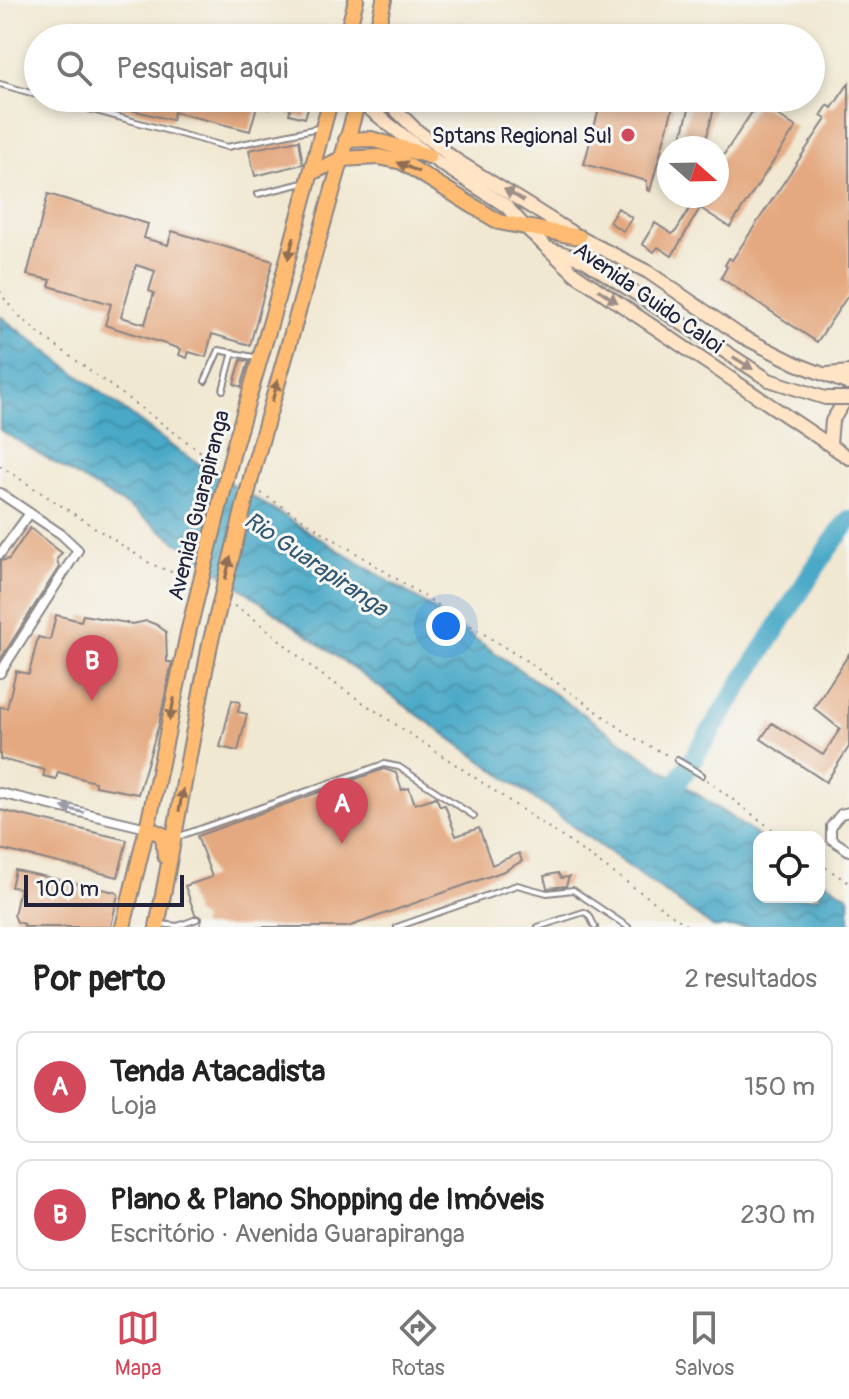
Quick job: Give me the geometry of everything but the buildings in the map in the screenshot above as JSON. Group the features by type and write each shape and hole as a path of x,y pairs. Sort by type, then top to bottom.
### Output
{"main road":[{"path":"350,24 356,0"},
{"path":"378,24 384,0"},
{"name":"Avenida Guarapiranga","path":"123,927 188,633 234,447 327,112"},
{"name":"Avenida Guarapiranga","path":"157,925 210,644 254,466 354,112"},
{"name":"Avenida Guido Caloi","path":"374,112 429,156 506,206 575,274 849,458"},
{"name":"Avenida Guido Caloi","path":"398,112 456,160 579,237 648,272 741,336 797,364 849,384"},
{"path":"346,140 382,141 429,156"},
{"path":"310,177 341,159 379,157 402,162 499,222 579,237"},
{"path":"547,248 584,260 769,380 825,398 849,396"},
{"path":"825,374 849,372"},
{"path":"830,444 832,421 849,396"},
{"path":"147,828 163,835 167,876"}],"street":[{"path":"0,493 75,546 77,552 0,673"},
{"path":"0,554 30,513"},
{"path":"0,793 147,828"},
{"path":"849,812 841,814 831,826 831,839 849,851"}],"lane":[{"path":"0,84 24,91"},
{"path":"100,112 227,147 323,127"},
{"path":"258,194 310,177"},
{"path":"205,381 217,352 221,350 260,358"},
{"path":"223,390 233,352"},
{"path":"677,760 702,775"},
{"path":"174,838 384,764 399,767 474,816"},
{"path":"397,927 517,885 547,893 573,890 628,927"},
{"path":"538,927 584,912 595,927"},
{"path":"157,925 177,926 197,919"}],"path":[{"path":"0,291 13,309 40,334 217,464"},
{"path":"0,466 151,564 191,580"},
{"path":"256,490 528,662 634,738 677,760"},
{"path":"232,605 256,618 307,665 588,853 689,927"},
{"path":"702,775 774,831"},
{"path":"825,867 849,883"}],"water":[{"name":"Rio Guarapiranga","path":"0,316 177,450 421,601 753,833 753,903 825,903 825,881 849,897 849,927 713,927 133,510 0,430"}],"waterway":[{"path":"664,804 849,520"}],"place":[{"name":"Sptans Regional Sul","path":"628,135"},
{"name":"Plano & Plano Shopping de Imóveis","path":"92,701"},
{"name":"Tenda Atacadista","path":"342,844"}]}
